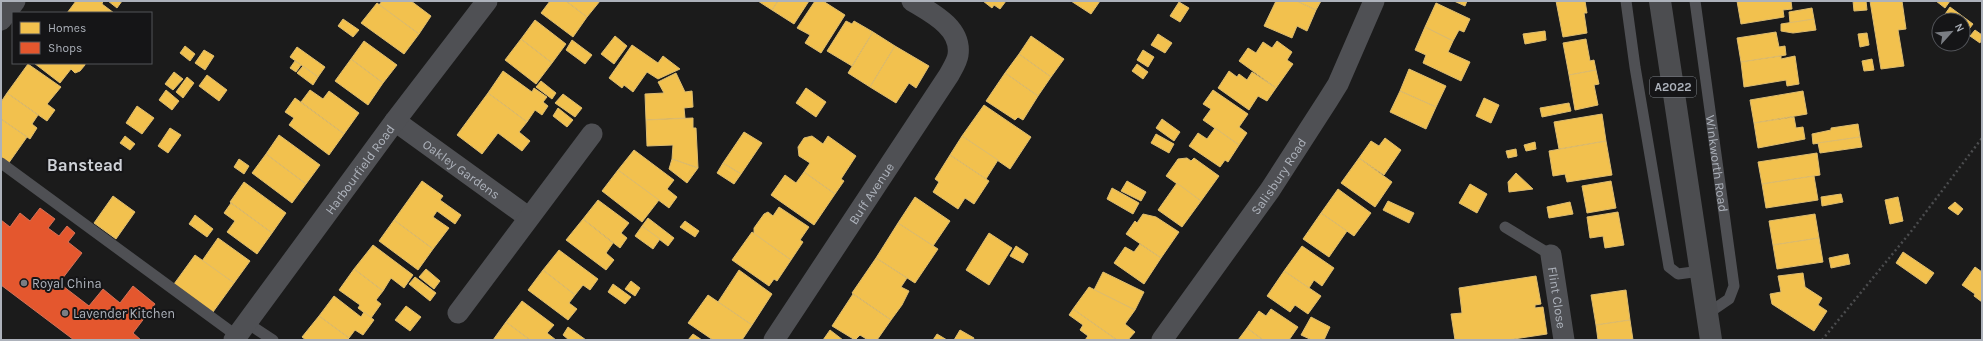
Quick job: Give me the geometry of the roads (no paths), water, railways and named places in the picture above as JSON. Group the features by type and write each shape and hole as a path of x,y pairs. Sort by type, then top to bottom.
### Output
{"main road":[{"name":"A2022","path":"1660,1 1711,340"}],"street":[{"path":"1,20 15,1"},
{"name":"Harbourfield Road","path":"240,333 395,121 488,1"},
{"name":"Buff Avenue","path":"774,340 949,75 958,56 958,42 948,26 912,1"},
{"name":"Salisbury Road","path":"1162,340 1270,190 1328,100 1338,84 1374,1"},
{"name":"Oakley Gardens","path":"395,121 528,217"},
{"path":"458,313 528,217 592,134"},
{"name":"Flint Close","path":"1551,255 1564,340"}],"lane":[{"path":"1626,1 1635,67 1668,268 1678,274 1701,271"},
{"name":"Winkworth Road","path":"1695,1 1734,286 1729,299 1707,314"},
{"path":"1,163 240,333 273,340"},
{"path":"1505,227 1551,255"}],"place":[{"name":"Royal China","path":"24,283"},
{"name":"Lavender Kitchen","path":"65,313"}],"district":[{"name":"Banstead","path":"85,165"}]}
